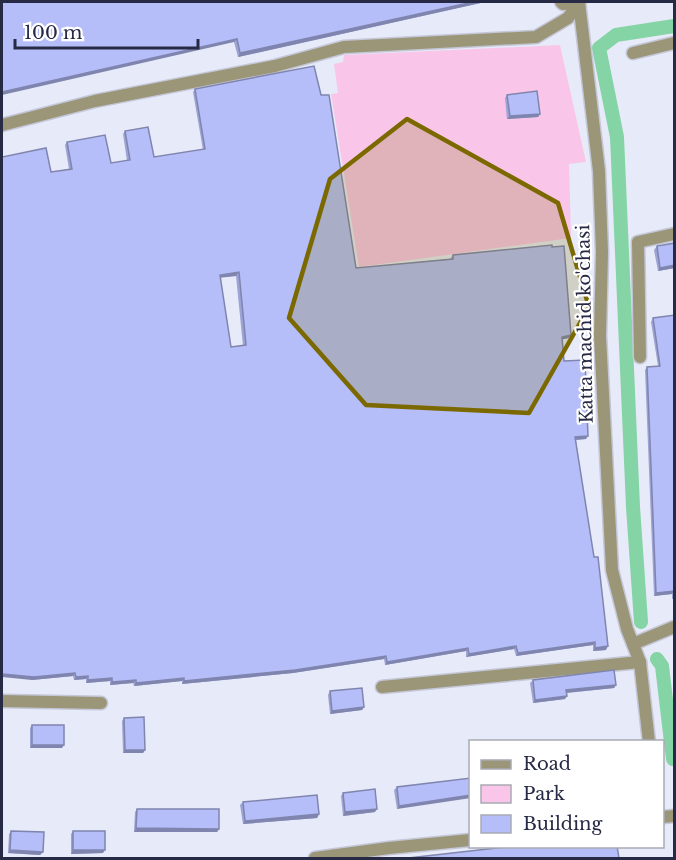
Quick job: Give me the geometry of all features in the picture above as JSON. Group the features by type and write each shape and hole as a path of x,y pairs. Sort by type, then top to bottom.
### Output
{"street":[{"path":"561,2 579,2"},
{"path":"2,125 95,101 275,66 344,47 536,37 568,18 579,2"},
{"name":"Katta machid ko'chasi","path":"579,2 599,171 602,252 600,336 612,570 640,662 649,740"},
{"path":"633,53 675,43"},
{"path":"640,357 638,242 675,234"},
{"path":"633,645 675,627"},
{"path":"382,687 640,662"},
{"path":"2,701 101,703"},
{"path":"315,858 469,840"}],"highlighted area":[{"path":"407,119 558,203 589,307 529,413 366,405 289,318 330,179"}],"green space":[{"path":"560,45 586,162 569,164 571,238 359,267 331,94 338,93 334,64 343,62 344,55"}],"building":[{"path":"2,2 473,2 240,53 237,39 2,92"},
{"path":"314,66 321,95 329,95 356,268 453,259 453,255 552,245 552,247 564,246 571,335 562,337 564,361 585,360 588,436 575,437 594,557 598,557 608,646 595,648 595,642 518,653 516,646 469,654 468,648 387,662 386,656 295,670 184,681 184,678 136,683 136,680 112,682 112,678 88,680 88,676 76,677 75,673 34,677 2,674 2,157 46,148 51,172 72,169 67,142 105,135 111,163 130,160 125,131 148,127 154,157 205,149 195,89","holes":["239,272 246,345 231,347 220,275"]},
{"path":"537,91 540,114 510,116 507,95"},
{"path":"675,243 675,265 660,268 657,246"},
{"path":"675,315 674,596 674,591 656,593 647,367 660,366 653,318"},
{"path":"614,670 616,685 566,690 567,696 535,700 533,680"},
{"path":"362,688 364,707 332,711 330,691"},
{"path":"144,717 145,750 125,750 124,718"},
{"path":"32,725 64,725 64,745 32,745"},
{"path":"469,778 469,795 399,806 397,787"},
{"path":"375,789 377,809 345,812 343,793"},
{"path":"317,795 319,814 245,821 243,802"},
{"path":"137,809 219,809 219,829 136,828"},
{"path":"11,831 44,832 43,852 10,850"},
{"path":"73,831 105,831 105,850 73,850"},
{"path":"496,848 617,848 619,858 408,858"}],"waterway":[{"path":"641,622 633,507 617,137 599,48 616,35 674,26"},
{"path":"657,659 662,666 673,759"}]}
